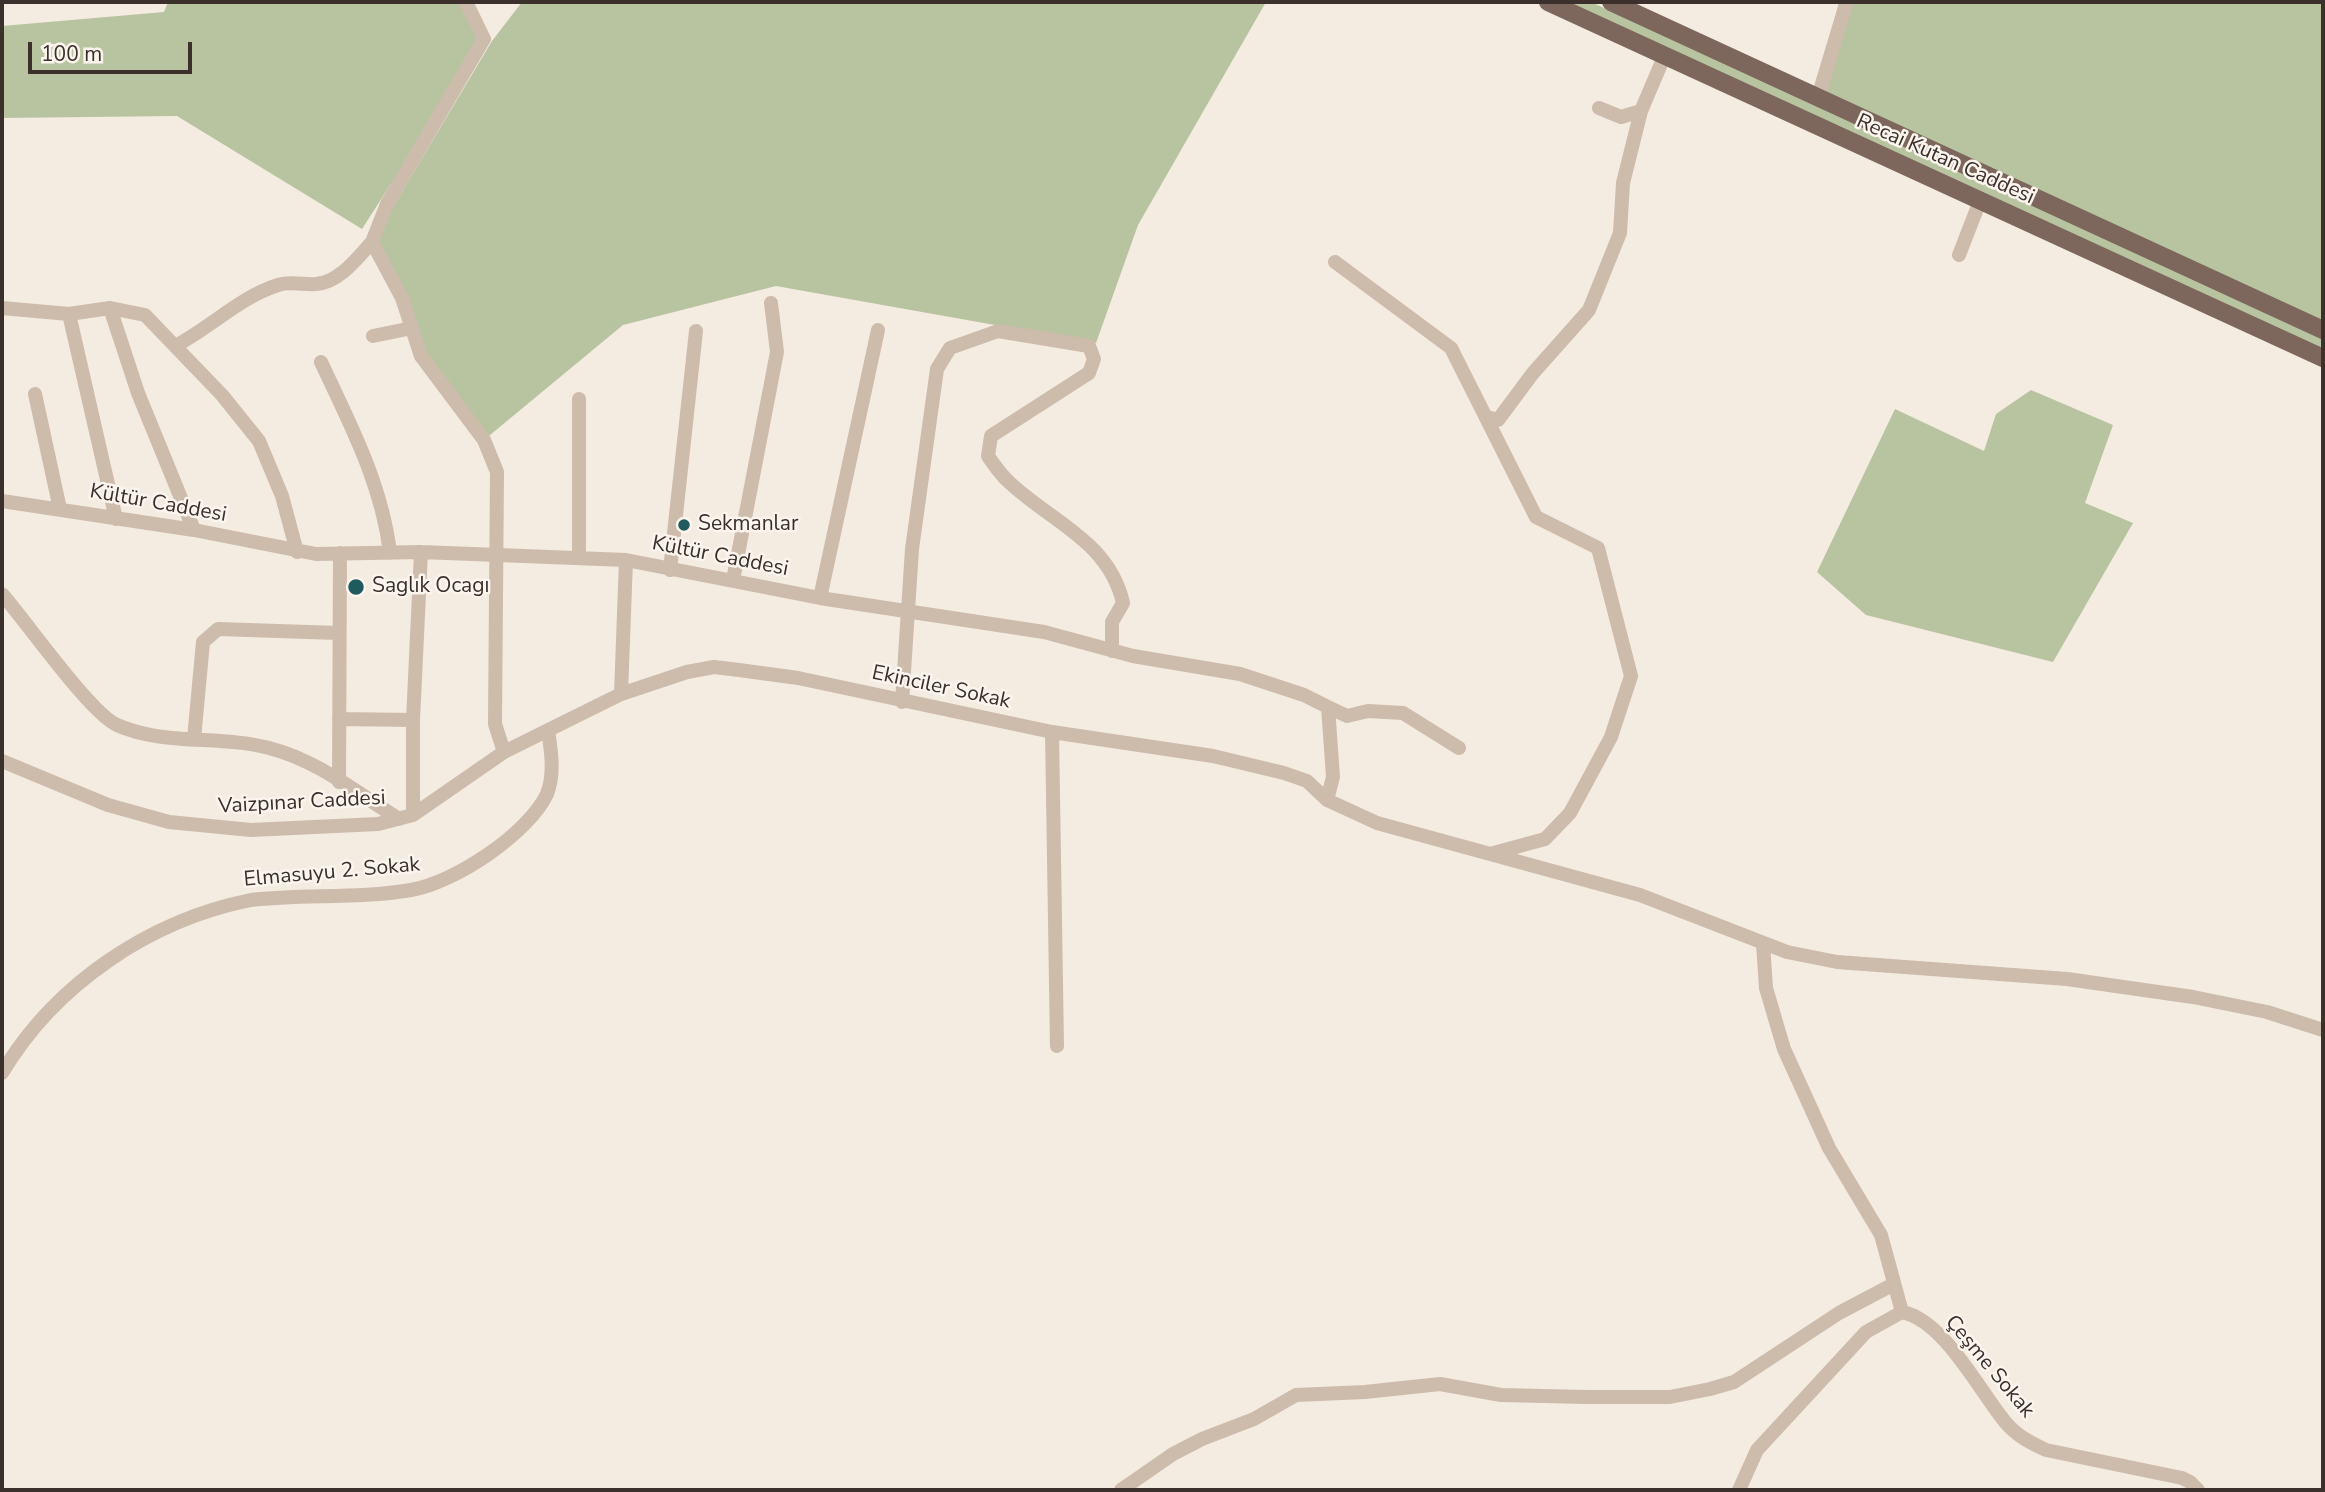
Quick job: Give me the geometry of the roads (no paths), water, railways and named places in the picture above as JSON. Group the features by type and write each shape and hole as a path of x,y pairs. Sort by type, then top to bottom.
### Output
{"main road":[{"name":"Recai Kutan Caddesi","path":"1548,2 2323,358"},
{"name":"Recai Kutan Caddesi","path":"1611,2 2323,330"}],"street":[{"path":"175,346 199,333 239,304 280,284 321,284 345,270 372,242 387,204 484,39 466,2"},
{"path":"1818,97 1846,4"},
{"path":"1487,417 1498,420 1533,373 1589,310 1620,233 1623,183 1641,111 1664,57"},
{"path":"1599,108 1621,117 1641,111"},
{"path":"1959,255 1980,201"},
{"path":"372,242 402,298 421,356 484,440 497,472 495,724 504,752"},
{"path":"1335,262 1451,348 1536,517 1598,548 1631,676 1611,737 1570,813 1545,839 1489,854"},
{"path":"733,580 777,352 771,303"},
{"path":"2,308 69,314 110,308 145,315 222,395 259,441 282,496 297,552"},
{"path":"110,308 138,393 194,530"},
{"path":"69,314 116,519"},
{"path":"373,336 412,328"},
{"path":"820,598 878,330"},
{"path":"670,570 696,331"},
{"path":"902,702 912,549 937,369 950,348 998,331 1089,346 1094,359 1089,373 1004,424 991,436 988,456 1008,482 1086,541 1117,579 1123,603 1112,622 1112,651"},
{"path":"321,362 362,448 386,515 390,553"},
{"path":"35,394 60,509"},
{"path":"579,399 579,556"},
{"name":"Kültür Caddesi","path":"2,501 194,530 297,552 421,552 579,556 626,560 820,598 1044,632 1112,651 1240,674 1304,695 1348,716 1368,711 1403,713 1459,748"},
{"path":"2,594 89,702 115,725 150,735 266,747 302,758 339,782 406,817 421,552"},
{"path":"339,782 340,553"},
{"path":"621,694 626,560"},
{"path":"194,739 203,642 218,629 338,633"},
{"name":"Ekinciler Sokak","path":"548,730 621,694 657,680 714,667 798,678 1052,732 1236,760 1307,781 1327,800 1377,823 1640,895 1763,944 1836,962 2067,979 2193,997 2267,1012 2323,1030"},
{"path":"1327,800 1333,776 1328,707"},
{"path":"339,719 412,720"},
{"name":"Vaizpınar Caddesi","path":"2,761 132,814 205,828 378,824 406,817 504,752 548,730"},
{"name":"Elmasuyu 2. Sokak","path":"2,1073 22,1041 73,987 108,961 166,928 229,905 251,901 411,890 450,877 483,858 509,838 547,793 552,757 548,730"},
{"path":"1052,732 1057,1045"},
{"path":"1739,1490 1757,1450 1866,1332 1902,1312 1892,1284 1891,1269 1881,1235 1829,1148 1784,1049 1766,988 1763,944"},
{"path":"1121,1490 1174,1454 1202,1439 1254,1419 1296,1395 1366,1392 1440,1384 1501,1395 1586,1397 1670,1396 1710,1389 1734,1382 1839,1313 1892,1284"},
{"name":"Çeşme Sokak","path":"1902,1312 1927,1325 1959,1357 2005,1422 2027,1441 2046,1450 2182,1478 2198,1490"}],"place":[{"name":"Sekmanlar","path":"684,525"},
{"name":"Saglık Ocagı","path":"356,587"}]}
